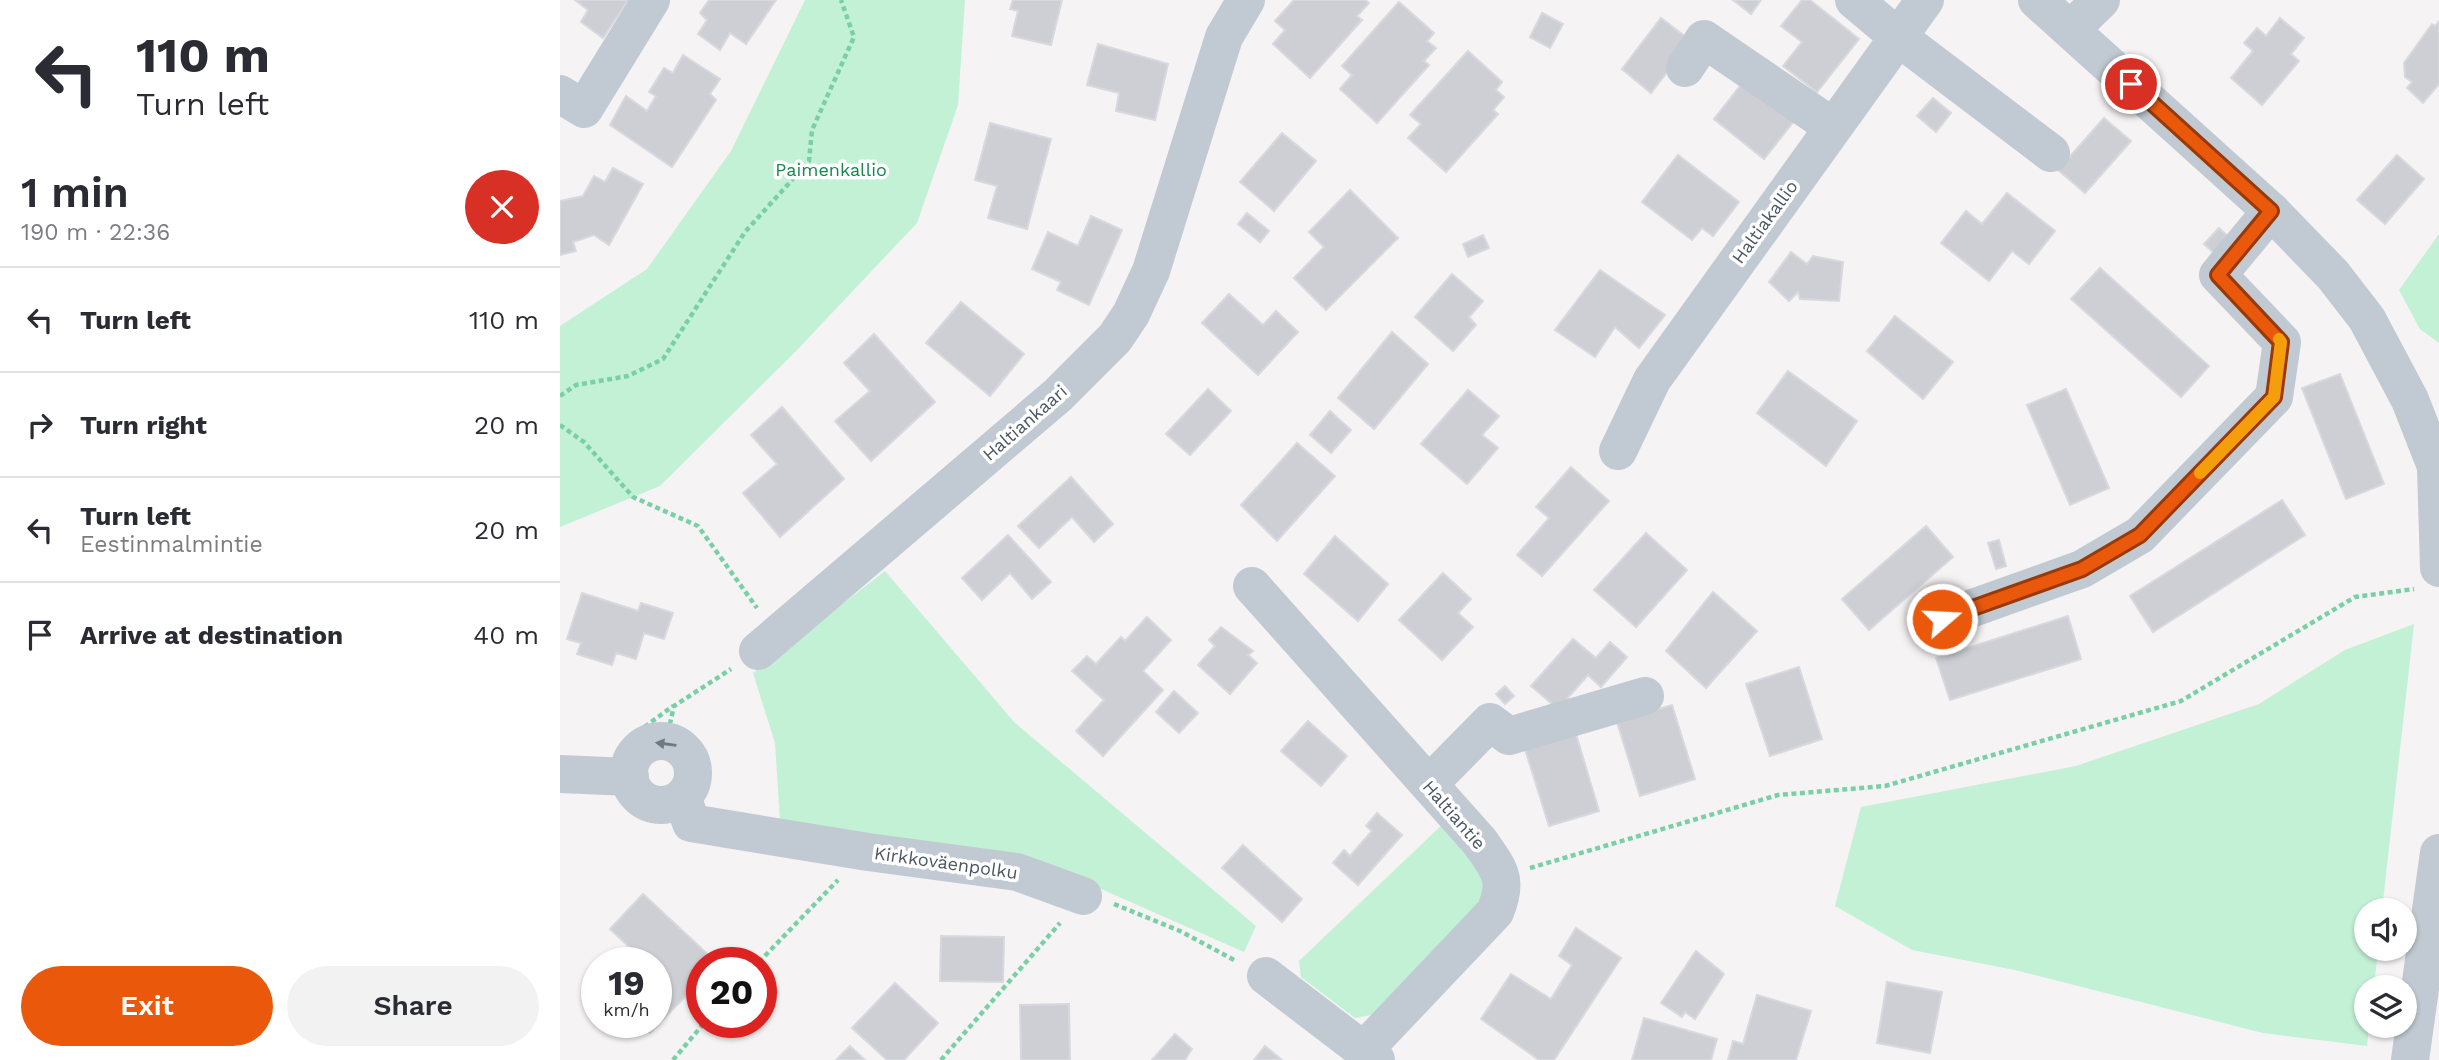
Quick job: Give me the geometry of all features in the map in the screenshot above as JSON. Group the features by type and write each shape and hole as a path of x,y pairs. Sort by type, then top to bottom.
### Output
{"street":[{"path":"560,94 584,109 651,0"},
{"name":"Haltiankaari","path":"767,643 1058,395 1115,338 1131,314 1150,271 1224,37 1246,0"},
{"path":"1854,0 1898,37 2051,153"},
{"name":"Haltiakallio","path":"1618,451 1652,380 1925,0"},
{"path":"2037,0 2271,211 2333,275 2367,319 2410,400 2425,433 2437,472 2432,578"},
{"path":"2071,29 2101,0"},
{"path":"1685,68 1704,39 1833,127"},
{"path":"1942,619 2082,569 2140,535 2274,397 2281,342 2218,275 2271,211"},
{"name":"Haltiantie","path":"1252,586 1480,842 1502,876"},
{"path":"1429,784 1490,722 1509,736 1645,696"},
{"path":"560,774 623,762 654,742 670,724 691,760 694,774 687,810"},
{"name":"Kirkkoväenpolku","path":"623,762 634,790 644,800 657,805 671,804 868,852 1017,872 1083,896"},
{"path":"2410,1060 2439,853"},
{"path":"1266,976 1370,1055 1494,912 1502,894 1502,876"}],"path":[{"path":"560,396 576,385 628,376 663,359 745,232 809,161 812,130 854,37 841,0"},
{"path":"560,425 584,442 633,497 698,526 767,643 623,762"},
{"path":"1502,876 1778,795 1885,786 2180,701 2355,597 2432,578"},
{"path":"774,947 868,852"},
{"path":"941,1060 1083,896 1132,909 1266,976"},
{"path":"673,1060 692,1038"}],"green space":[{"name":"Paimenkallio","path":"805,0 965,0 958,105 917,223 798,349 660,486 560,527 560,326 647,269 731,151"},
{"path":"2439,234 2439,343 2420,329 2399,290"},
{"path":"885,571 1015,723 1256,926 1244,952 1033,859 780,820 775,743 753,673"},
{"path":"2414,624 2383,898 2354,898 2354,961 2377,961 2375,975 2354,975 2354,1038 2368,1038 2367,1046 2263,1033 2015,970 1912,950 1835,906 1861,807 2076,766 2259,704 2345,650"},
{"path":"1444,823 1484,870 1486,902 1387,1012 1355,1018 1301,977 1299,961"}],"building":[{"path":"575,0 628,0 603,38 581,22 588,10"},
{"path":"709,0 776,0 746,44 730,33 720,50 698,34 707,20 700,13"},
{"path":"1013,0 1062,0 1051,45 1012,36 1018,11 1010,9"},
{"path":"1294,0 1365,0 1369,3 1357,16 1362,20 1310,78 1273,44 1285,30 1275,21"},
{"path":"1733,0 1761,0 1751,14"},
{"path":"1802,0 1810,0 1859,39 1817,92 1783,66 1802,42 1781,26"},
{"path":"1399,2 1434,33 1427,41 1436,48 1424,61 1429,65 1377,123 1340,89 1352,75 1342,66"},
{"path":"1542,13 1563,24 1550,48 1530,37"},
{"path":"1661,18 1691,41 1651,93 1622,69"},
{"path":"2280,18 2304,38 2291,54 2299,61 2262,105 2231,78 2253,51 2244,43 2257,28 2266,36"},
{"path":"2439,21 2439,84 2423,103 2407,88 2412,82 2405,77 2404,63 2432,24 2435,26"},
{"path":"1098,44 1168,64 1155,120 1116,111 1119,93 1087,85"},
{"path":"1468,51 1502,82 1496,90 1504,97 1493,110 1498,114 1446,172 1408,138 1421,124 1410,115"},
{"path":"683,55 720,79 710,94 716,100 672,167 610,125 626,96 647,111 656,96 649,92 664,68 673,73"},
{"path":"1748,76 1798,116 1764,159 1714,119"},
{"path":"1933,98 1951,113 1936,132 1917,116"},
{"path":"2104,118 2131,141 2085,193 2058,170"},
{"path":"990,123 1051,139 1027,229 988,218 997,186 975,180"},
{"path":"1282,133 1316,161 1274,211 1240,182"},
{"path":"1678,155 1739,202 1713,236 1702,228 1692,240 1642,202"},
{"path":"2397,155 2424,179 2385,224 2357,200"},
{"path":"613,168 643,184 609,245 594,235 573,242 576,251 560,255 560,201 583,196 594,176 605,182"},
{"path":"1350,190 1398,238 1326,310 1294,278 1324,247 1309,232"},
{"path":"2007,193 2055,231 2029,264 2012,251 1989,281 1941,243 1966,211 1982,224"},
{"path":"1247,213 1269,231 1260,242 1238,224"},
{"path":"1091,216 1122,230 1089,305 1057,290 1061,282 1032,269 1048,232 1078,246"},
{"path":"2219,228 2231,239 2216,255 2204,244"},
{"path":"1483,235 1489,248 1468,257 1463,244"},
{"path":"1791,252 1807,264 1813,256 1843,262 1839,301 1800,299 1798,292 1789,301 1769,282"},
{"path":"2100,268 2209,366 2181,397 2071,299"},
{"path":"1600,270 1665,315 1639,348 1615,327 1595,357 1555,330"},
{"path":"1452,274 1483,301 1469,317 1476,325 1453,351 1415,317"},
{"path":"1229,294 1263,325 1276,311 1298,332 1258,375 1202,323"},
{"path":"961,302 1024,354 990,396 926,343"},
{"path":"1895,316 1953,362 1923,399 1867,351"},
{"path":"1392,332 1428,364 1374,429 1338,398"},
{"path":"874,334 935,402 871,461 835,421 870,391 844,363"},
{"path":"1788,371 1857,421 1826,466 1757,413"},
{"path":"2340,374 2384,484 2346,499 2302,388"},
{"path":"1208,389 1231,411 1190,455 1166,434"},
{"path":"2066,389 2109,488 2070,505 2027,405"},
{"path":"1468,390 1499,416 1482,435 1498,448 1467,484 1421,444"},
{"path":"782,407 844,479 780,537 743,493 777,464 751,435"},
{"path":"1330,411 1351,430 1331,453 1310,435"},
{"path":"1297,443 1335,476 1277,541 1241,505"},
{"path":"1571,467 1609,501 1542,576 1517,555 1549,518 1536,507"},
{"path":"1071,477 1113,524 1094,542 1072,517 1039,548 1018,526"},
{"path":"2282,500 2305,535 2153,632 2130,596"},
{"path":"1926,526 1953,557 1869,630 1842,599"},
{"path":"1646,533 1687,570 1636,627 1594,590"},
{"path":"1008,535 1051,582 1032,599 1010,573 982,600 962,578"},
{"path":"1335,536 1388,584 1358,621 1304,574"},
{"path":"1999,540 2006,566 1996,569 1988,543"},
{"path":"1443,573 1471,599 1458,613 1473,627 1442,660 1399,620"},
{"path":"1713,592 1757,631 1706,688 1666,651"},
{"path":"582,593 638,611 641,603 673,613 664,639 644,633 636,659 616,653 612,665 577,654 581,643 567,639"},
{"path":"2068,616 2081,659 1950,700 1936,658"},
{"path":"1147,617 1171,640 1143,671 1163,690 1103,756 1076,731 1104,700 1072,671 1087,656 1096,664 1121,637 1125,641"},
{"path":"1221,627 1253,651 1248,655 1257,663 1230,694 1198,665 1215,646 1209,640"},
{"path":"1573,639 1596,658 1610,642 1627,657 1601,687 1588,675 1558,709 1531,686"},
{"path":"1799,667 1822,739 1770,756 1746,684"},
{"path":"1505,686 1514,696 1505,704 1496,694"},
{"path":"1174,691 1198,713 1179,733 1156,712"},
{"path":"1672,705 1695,779 1640,796 1617,722"},
{"path":"1308,721 1347,756 1321,786 1281,751"},
{"path":"1576,734 1599,811 1549,826 1525,749"},
{"path":"1377,813 1402,835 1358,885 1333,863 1344,850 1350,856 1372,831 1366,826"},
{"path":"1243,845 1302,899 1282,922 1222,868"},
{"path":"643,894 700,947 686,947 686,996 672,1010 672,947 629,947 610,929"},
{"path":"1576,928 1621,958 1554,1060 1539,1060 1481,1019 1511,974 1551,999 1572,965 1559,956"},
{"path":"941,936 1004,937 1003,982 940,981"},
{"path":"1696,951 1724,974 1695,1019 1685,1012 1682,1017 1661,1003"},
{"path":"1887,982 1942,992 1930,1053 1877,1043"},
{"path":"895,983 938,1023 904,1060 887,1060 852,1028"},
{"path":"1757,995 1811,1011 1796,1060 1728,1060 1733,1041 1743,1044"},
{"path":"1069,1004 1070,1060 1021,1060 1020,1005"},
{"path":"1644,1018 1717,1039 1711,1060 1632,1060"},
{"path":"1175,1034 1192,1049 1185,1060 1152,1060"},
{"path":"850,1046 865,1060 836,1060"},
{"path":"1265,1046 1282,1060 1254,1060"}],"slow traffic":[{"path":"2200,473 2274,397 2281,342 2279,339"}],"route":[{"path":"1942,619 2082,569 2140,535 2274,397 2281,342 2218,275 2271,211 2131,84"}]}
